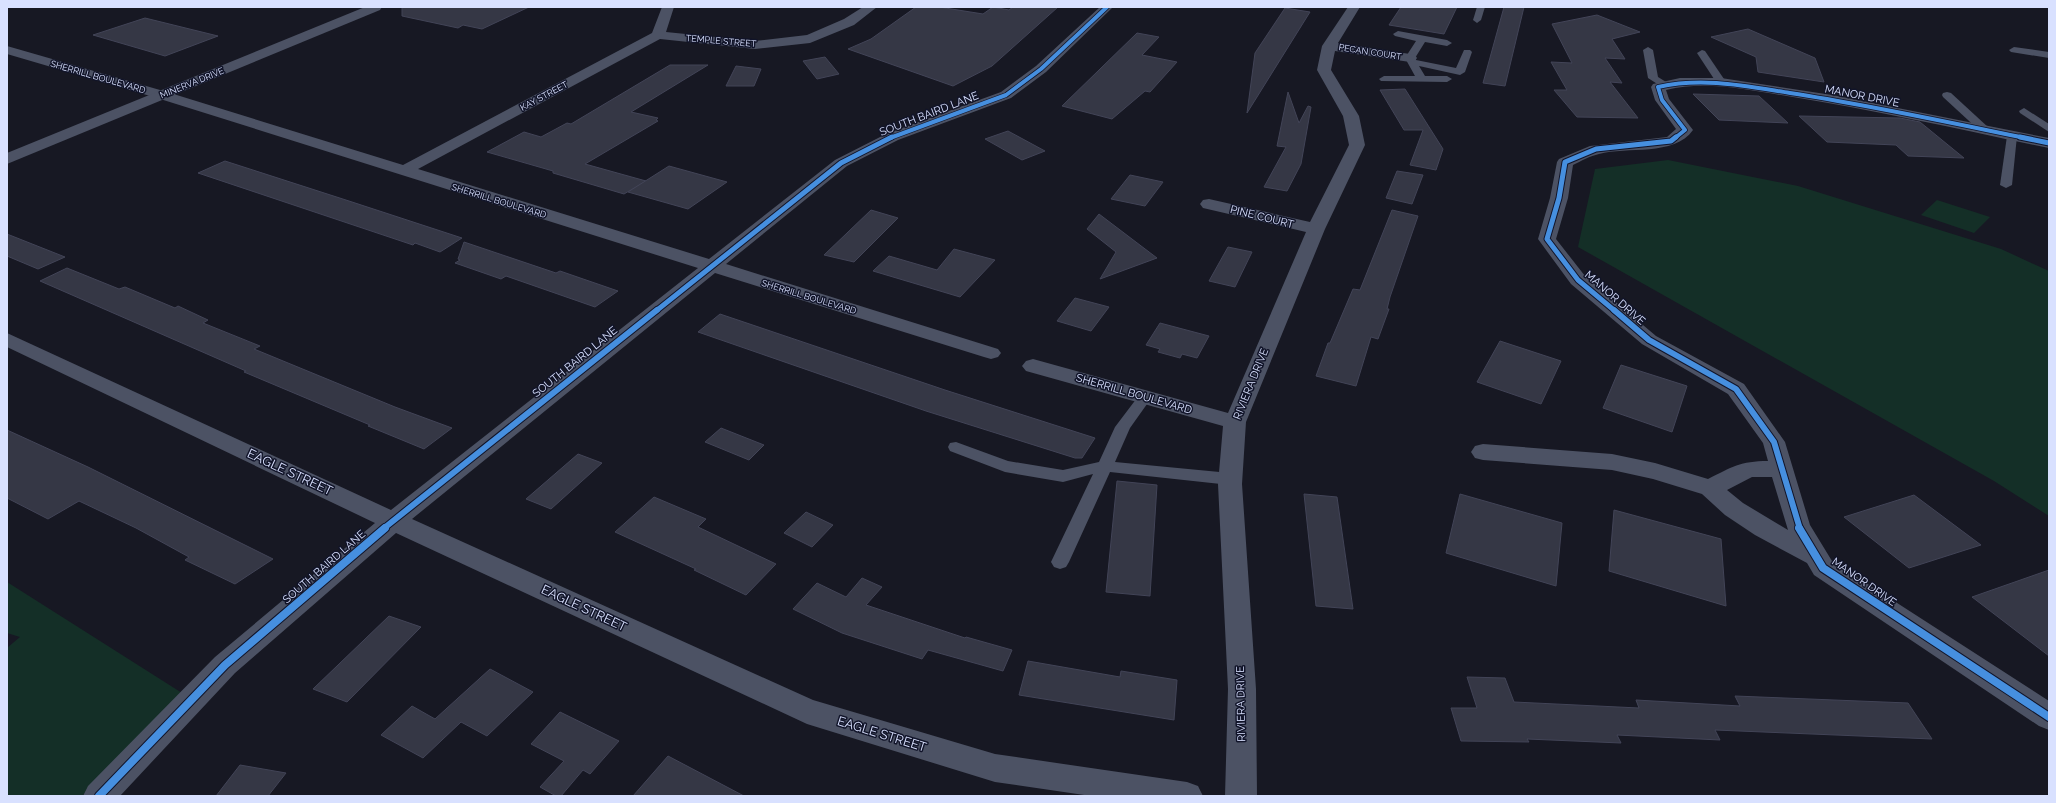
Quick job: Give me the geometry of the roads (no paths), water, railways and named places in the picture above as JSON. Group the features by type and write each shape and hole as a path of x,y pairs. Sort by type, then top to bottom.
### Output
{"street":[{"name":"MINERVA DRIVE","path":"7,159 376,7"},
{"path":"658,35 668,7"},
{"name":"TEMPLE STREET","path":"658,35 755,45 810,39 849,22 871,7"},
{"name":"SOUTH BAIRD LANE","path":"99,796 225,665 393,521 841,164 892,137 1006,95 1041,69 1107,7"},
{"name":"RIVIERA DRIVE","path":"1241,796 1242,689 1230,479 1235,422 1316,230 1357,145 1351,116 1324,70 1330,46 1354,7"},
{"name":"KAY STREET","path":"403,170 658,35"},
{"name":"PECAN COURT","path":"1330,46 1411,60"},
{"name":"SHERRILL BOULEVARD","path":"7,50 162,95 991,353"},
{"name":"MANOR DRIVE","path":"2049,143 1832,100 1721,82 1680,82 1658,87 1662,100 1685,130 1671,141 1596,149 1565,162 1559,198 1547,239 1578,280 1649,340 1736,389 1774,442 1798,526 1823,568 1933,642 2049,717"},
{"name":"PINE COURT","path":"1209,204 1316,230"},
{"name":"EAGLE STREET","path":"7,339 393,521 807,711 995,768 1187,796"},
{"name":"SHERRILL BOULEVARD","path":"1033,366 1235,422"},
{"path":"1483,452 1612,462 1655,471 1710,488 1734,509 1764,529 1816,556"},
{"path":"1710,488 1748,469 1782,469"}],"lane":[{"path":"1477,20 1481,7"},
{"path":"1398,34 1447,43"},
{"path":"1411,60 1422,39"},
{"path":"1648,50 1653,78 1666,85"},
{"path":"2014,50 2049,56"},
{"path":"1411,60 1460,72 1467,52"},
{"path":"1702,53 1721,82"},
{"path":"1411,60 1421,78"},
{"path":"1384,79 1447,79"},
{"path":"1947,95 1985,130"},
{"path":"2024,111 2049,129"},
{"path":"2006,185 2012,136"},
{"path":"1060,562 1123,427 1145,397"},
{"path":"956,447 1005,466 1063,476 1105,466 1230,479"}]}
